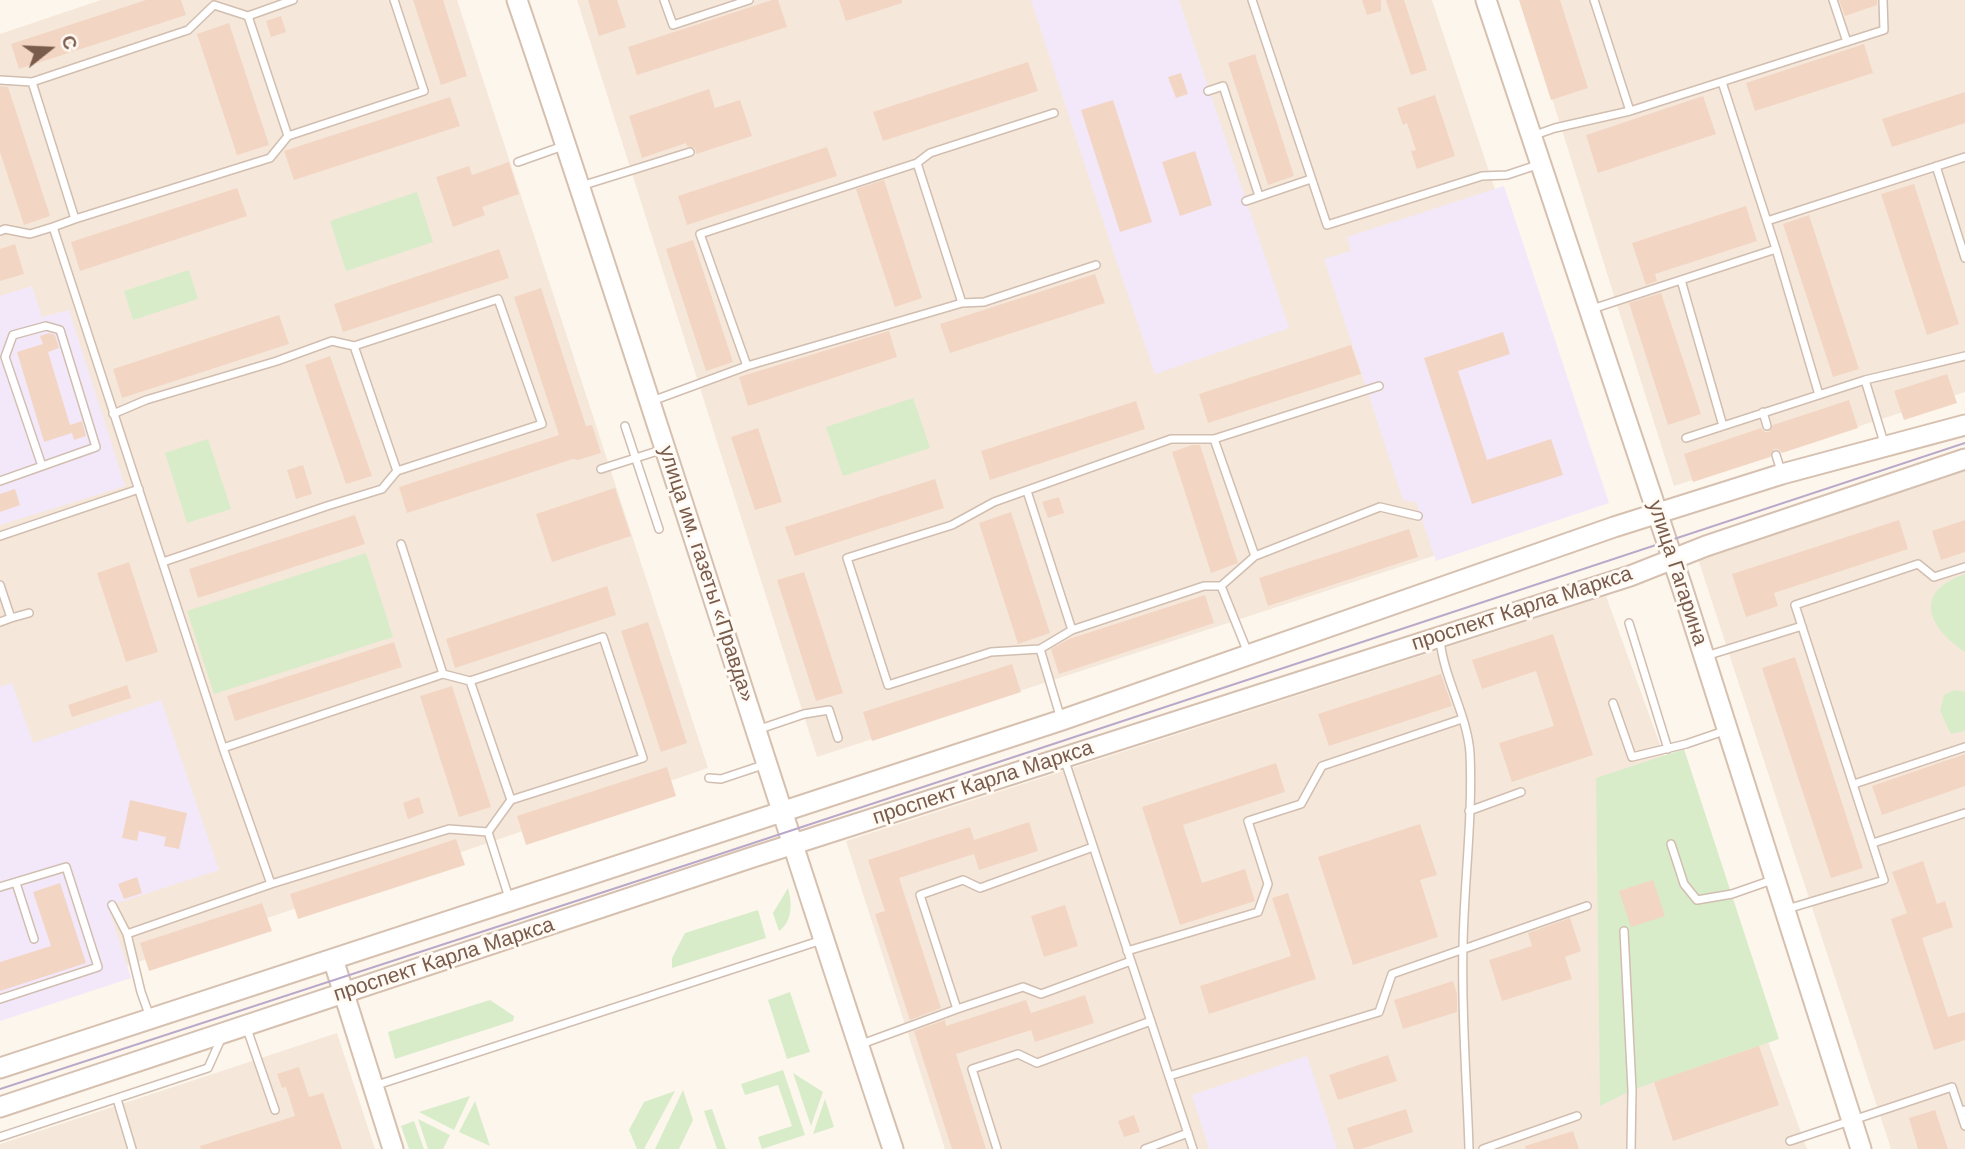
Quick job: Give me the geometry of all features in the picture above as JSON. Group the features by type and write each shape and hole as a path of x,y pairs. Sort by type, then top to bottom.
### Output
{"main road":[{"name":"улица им. газеты «Правда»","path":"517,0 581,186 823,940 893,1149"},
{"name":"улица Гагарина","path":"1486,0 1728,730 1861,1149"},
{"name":"проспект Карла Маркса","path":"0,1068 1062,720 1614,527 1782,474 1965,425"},
{"name":"проспект Карла Маркса","path":"0,1107 794,844 1630,576 1672,559 1965,459"},
{"path":"333,959 393,1149"}],"lane":[{"path":"0,80 32,82 188,30 213,2 248,16 293,0"},
{"path":"0,231 5,229 30,234 270,158 288,136 424,91 394,0"},
{"path":"664,0 673,25 749,0"},
{"path":"1252,0 1327,225 1482,176 1507,175 1540,164"},
{"path":"1594,0 1630,111"},
{"path":"1833,0 1847,42"},
{"path":"1531,136 1630,111 1884,30 1883,0"},
{"path":"248,16 288,136"},
{"path":"32,82 75,219"},
{"path":"1722,82 1776,249 1819,395"},
{"path":"1208,91 1223,86 1259,196"},
{"path":"747,366 700,234 917,163 930,153 1054,113"},
{"path":"517,162 566,145"},
{"path":"581,186 690,152"},
{"path":"1767,221 1965,157"},
{"path":"917,163 962,303"},
{"path":"1936,166 1965,258"},
{"path":"1247,201 1311,179"},
{"path":"53,227 223,748 271,884"},
{"path":"1588,310 1776,249"},
{"path":"651,402 747,366 962,303 984,302 1096,265"},
{"path":"1681,280 1723,426"},
{"path":"113,414 146,400 277,361 332,341 354,346 498,299 537,411 541,424 397,471 382,489 163,562"},
{"path":"0,481 96,447 60,330 46,326 13,335 5,357 42,466"},
{"path":"354,346 397,471"},
{"path":"1686,438 1866,380 1965,358"},
{"path":"1866,380 1885,446"},
{"path":"1379,386 1214,439 1171,439 994,502 952,525 846,558 888,685 990,652 1040,649 1072,630 1204,586 1221,586 1255,556 1380,506 1418,516"},
{"path":"1763,412 1767,426"},
{"path":"625,426 659,529"},
{"path":"1214,439 1255,556"},
{"path":"601,469 665,448"},
{"path":"1776,455 1782,474"},
{"path":"0,536 139,489"},
{"path":"1027,491 1072,630"},
{"path":"401,544 443,674"},
{"path":"1785,910 1884,880 1795,605 1918,564 1934,577 1965,567"},
{"path":"0,585 11,618"},
{"path":"1221,586 1249,656"},
{"path":"0,622 29,613"},
{"path":"1629,623 1668,749"},
{"path":"1704,657 1802,626"},
{"path":"223,748 443,674 470,681 603,636 643,758 511,800 488,832"},
{"path":"1440,636 1442,661 1470,751 1463,948 1469,1149"},
{"path":"1040,649 1062,720"},
{"path":"470,681 511,800"},
{"path":"1613,703 1632,757 1728,730"},
{"path":"756,730 829,710 838,738"},
{"path":"1127,951 1258,912 1268,884 1248,821 1301,804 1322,766 1462,719"},
{"path":"1853,784 1965,747"},
{"path":"1063,758 1193,1149"},
{"path":"709,778 721,779 768,764"},
{"path":"1469,811 1521,792"},
{"path":"1873,843 1965,813"},
{"path":"127,934 271,884 449,829 488,832"},
{"path":"488,832 510,901"},
{"path":"1671,844 1684,884 1697,900 1732,894 1775,878"},
{"path":"957,1009 920,895 963,880 980,888 1093,847"},
{"path":"0,887 66,867 98,967 0,999"},
{"path":"16,883 34,939"},
{"path":"112,905 127,934 141,992 151,1020"},
{"path":"1169,1076 1379,1012 1392,974 1587,906"},
{"path":"1624,932 1632,1090 1631,1149"},
{"path":"373,1086 823,940"},
{"path":"859,1045 1023,987 1041,994 1131,961"},
{"path":"997,1149 972,1069 1018,1054 1037,1063 1151,1021"},
{"path":"246,1026 275,1110"},
{"path":"0,1137 208,1068 224,1033"},
{"path":"1790,1141 1952,1087 1963,1110 1965,1126"},
{"path":"117,1099 132,1149"},
{"path":"1483,1149 1577,1116"},
{"path":"1145,1149 1188,1133"}],"shaded area":[{"path":"101,0 457,0 708,768 0,1009 0,34"},
{"path":"577,0 1432,0 1599,502 817,757"},
{"path":"1031,0 1179,0 1289,328 1155,374"},
{"path":"1521,0 1965,0 1965,392 1674,486"},
{"path":"1504,186 1609,503 1436,561 1416,502 1403,500 1324,259 1351,251 1347,237"},
{"path":"32,286 42,317 69,310 125,486 0,525 0,296"},
{"path":"1965,471 1965,1149 1891,1149 1698,559"},
{"path":"1606,596 1807,1149 945,1149 846,841"},
{"path":"12,683 33,743 161,700 219,870 108,906 131,978 0,1021 0,687"},
{"path":"337,1033 375,1149 0,1149 0,1144"},
{"path":"1307,1056 1337,1149 1209,1149 1192,1095"}],"green space":[{"path":"417,192 433,242 346,271 330,221"},
{"path":"189,270 198,299 133,320 124,291"},
{"path":"913,398 930,448 843,476 826,427"},
{"path":"208,439 231,509 187,523 165,453"},
{"path":"366,553 393,637 214,694 187,611"},
{"path":"1965,574 1965,652 1942,632 1931,610 1937,590 1948,581"},
{"path":"1954,690 1965,692 1965,731 1951,734 1940,711 1944,695"},
{"path":"1684,749 1779,1039 1632,1090 1600,1106 1596,778"},
{"path":"788,888 790,911 787,922 779,931 773,913"},
{"path":"758,910 766,938 672,968 672,958 685,933"},
{"path":"790,992 810,1052 787,1059 768,1000"},
{"path":"490,1000 514,1016 513,1021 395,1059 388,1032"},
{"path":"783,1070 805,1135 762,1149 758,1137 792,1126 778,1085 745,1095 741,1084"},
{"path":"793,1073 823,1092 811,1126"},
{"path":"683,1090 693,1120 679,1149 655,1149"},
{"path":"675,1091 644,1149 637,1149 629,1130 644,1102"},
{"path":"470,1096 454,1130 419,1112"},
{"path":"825,1099 834,1127 813,1134"},
{"path":"475,1101 490,1146 459,1132"},
{"path":"712,1109 726,1149 717,1149 704,1111"},
{"path":"418,1119 450,1135 443,1149 428,1149"},
{"path":"414,1121 424,1149 409,1149 401,1126"}],"building":[{"path":"146,0 181,0 186,15 19,69 11,44"},
{"path":"413,0 443,0 467,76 441,85"},
{"path":"588,0 617,0 626,27 599,36"},
{"path":"778,0 787,27 637,75 628,47"},
{"path":"839,0 902,0 902,3 846,21"},
{"path":"1362,0 1381,0 1381,11 1367,15"},
{"path":"1386,0 1404,0 1427,70 1411,75"},
{"path":"1519,0 1560,0 1588,88 1551,100"},
{"path":"1839,0 1877,0 1877,5 1845,16"},
{"path":"281,16 286,32 271,37 266,21"},
{"path":"229,23 269,145 237,155 197,34"},
{"path":"1864,44 1873,73 1755,111 1746,83"},
{"path":"1255,54 1294,176 1268,185 1228,63"},
{"path":"1028,62 1038,91 883,141 873,112"},
{"path":"1181,73 1188,94 1176,98 1168,77"},
{"path":"0,86 8,87 50,216 24,225 0,152"},
{"path":"709,89 715,108 740,100 752,136 696,154 695,148 687,146 686,143 642,158 629,116"},
{"path":"1965,92 1965,123 1892,147 1882,119"},
{"path":"1435,95 1455,156 1417,169 1411,151 1416,150 1407,123 1403,125 1397,108"},
{"path":"1703,96 1716,134 1598,173 1586,135"},
{"path":"450,97 460,126 294,180 284,151"},
{"path":"1113,100 1152,222 1120,232 1081,110"},
{"path":"827,147 837,176 687,225 678,196"},
{"path":"1195,151 1212,205 1180,216 1162,162"},
{"path":"509,162 519,194 482,207 485,215 453,227 436,177 469,166 472,175"},
{"path":"884,180 922,298 895,307 856,189"},
{"path":"1914,184 1959,324 1927,335 1881,194"},
{"path":"237,188 247,216 80,271 71,242"},
{"path":"1746,206 1757,241 1655,274 1657,281 1646,285 1632,243"},
{"path":"1809,215 1859,369 1833,377 1783,224"},
{"path":"693,240 733,362 706,371 666,249"},
{"path":"15,244 24,274 0,281 0,249"},
{"path":"499,249 509,278 343,332 334,304"},
{"path":"1095,274 1105,303 950,353 940,324"},
{"path":"541,288 586,426 592,425 601,453 573,459 407,513 399,487 559,435 514,297"},
{"path":"1661,293 1701,414 1668,425 1629,303"},
{"path":"279,315 289,344 122,398 113,369"},
{"path":"889,331 897,357 748,406 739,377"},
{"path":"1503,332 1510,354 1458,371 1487,460 1551,439 1563,475 1472,504 1424,358"},
{"path":"49,333 55,335 59,348 48,352 70,425 82,421 86,436 74,440 72,433 44,442 17,352 43,344 40,336"},
{"path":"1351,345 1361,374 1208,423 1199,394"},
{"path":"330,356 372,476 346,484 305,365"},
{"path":"1947,374 1957,403 1904,420 1894,391"},
{"path":"1849,400 1858,428 1782,453 1774,449 1770,457 1693,482 1684,454 1761,428 1769,432 1773,425"},
{"path":"1136,401 1145,429 990,480 981,451"},
{"path":"758,428 782,502 755,510 731,437"},
{"path":"1200,445 1238,563 1211,573 1172,452"},
{"path":"303,465 312,494 296,499 287,470"},
{"path":"935,479 944,508 795,556 785,527"},
{"path":"615,488 631,536 552,562 536,514"},
{"path":"15,489 20,505 0,512 0,494"},
{"path":"1059,497 1064,513 1048,518 1042,502"},
{"path":"1011,512 1050,633 1018,644 979,523"},
{"path":"355,515 365,544 198,598 189,569"},
{"path":"1899,520 1908,549 1774,593 1778,606 1746,617 1732,574"},
{"path":"1965,520 1965,552 1941,560 1932,531"},
{"path":"1409,529 1418,557 1268,606 1259,578"},
{"path":"129,562 158,652 126,662 97,573"},
{"path":"804,572 843,693 816,701 777,580"},
{"path":"607,586 616,615 455,668 446,639"},
{"path":"1205,595 1214,623 1059,674 1051,649 1069,639"},
{"path":"648,622 687,743 661,752 621,631"},
{"path":"1553,634 1593,755 1512,782 1499,743 1554,726 1536,671 1482,689 1472,660"},
{"path":"394,642 402,667 235,721 227,696"},
{"path":"1795,657 1863,868 1831,878 1762,668"},
{"path":"1012,664 1021,692 872,741 863,712"},
{"path":"1441,674 1452,706 1329,746 1318,714"},
{"path":"127,685 131,698 72,717 68,705"},
{"path":"452,686 491,807 459,817 420,696"},
{"path":"1965,754 1965,786 1882,815 1872,786"},
{"path":"1276,763 1285,792 1183,825 1202,883 1245,869 1255,901 1180,925 1142,807"},
{"path":"667,767 676,796 526,845 517,816"},
{"path":"419,797 424,813 408,819 403,803"},
{"path":"130,800 187,813 179,849 164,846 166,837 139,831 137,841 122,838"},
{"path":"1029,822 1038,851 979,870 974,854 899,878 941,1008 910,1020 875,914 885,911 868,860 970,827 974,840"},
{"path":"1420,824 1437,875 1420,880 1438,937 1353,965 1318,857"},
{"path":"456,839 465,865 298,919 290,894"},
{"path":"1923,861 1937,904 1945,901 1953,927 1922,938 1948,1017 1965,1012 1965,1040 1934,1050 1891,919 1907,913 1892,872"},
{"path":"137,877 142,893 124,899 118,884"},
{"path":"1653,880 1665,916 1631,927 1619,891"},
{"path":"60,883 86,963 0,991 0,962 51,946 33,892"},
{"path":"1288,893 1316,979 1209,1014 1200,986 1291,956 1272,898"},
{"path":"262,903 272,931 149,971 140,943"},
{"path":"1065,905 1078,946 1044,957 1031,916"},
{"path":"1570,918 1581,951 1565,957 1572,979 1502,1001 1489,960 1532,946 1528,933"},
{"path":"1453,981 1457,994 1457,1012 1403,1029 1394,1000"},
{"path":"1085,995 1094,1023 1035,1042 1031,1030 956,1054 986,1149 952,1149 914,1031 945,1020 946,1026 1026,1000 1031,1013"},
{"path":"1759,1046 1779,1105 1673,1141 1654,1082"},
{"path":"1388,1055 1397,1081 1338,1100 1329,1075"},
{"path":"299,1067 309,1097 323,1093 342,1149 201,1149 200,1146 295,1116 286,1087 282,1088 277,1074"},
{"path":"1406,1109 1413,1132 1354,1149 1347,1128"},
{"path":"1935,1110 1948,1149 1918,1149 1909,1118"},
{"path":"1134,1115 1140,1132 1124,1137 1118,1121"},
{"path":"1573,1131 1579,1149 1526,1149 1525,1146"}],"tram line":[{"path":"0,1089 1965,443"}]}
